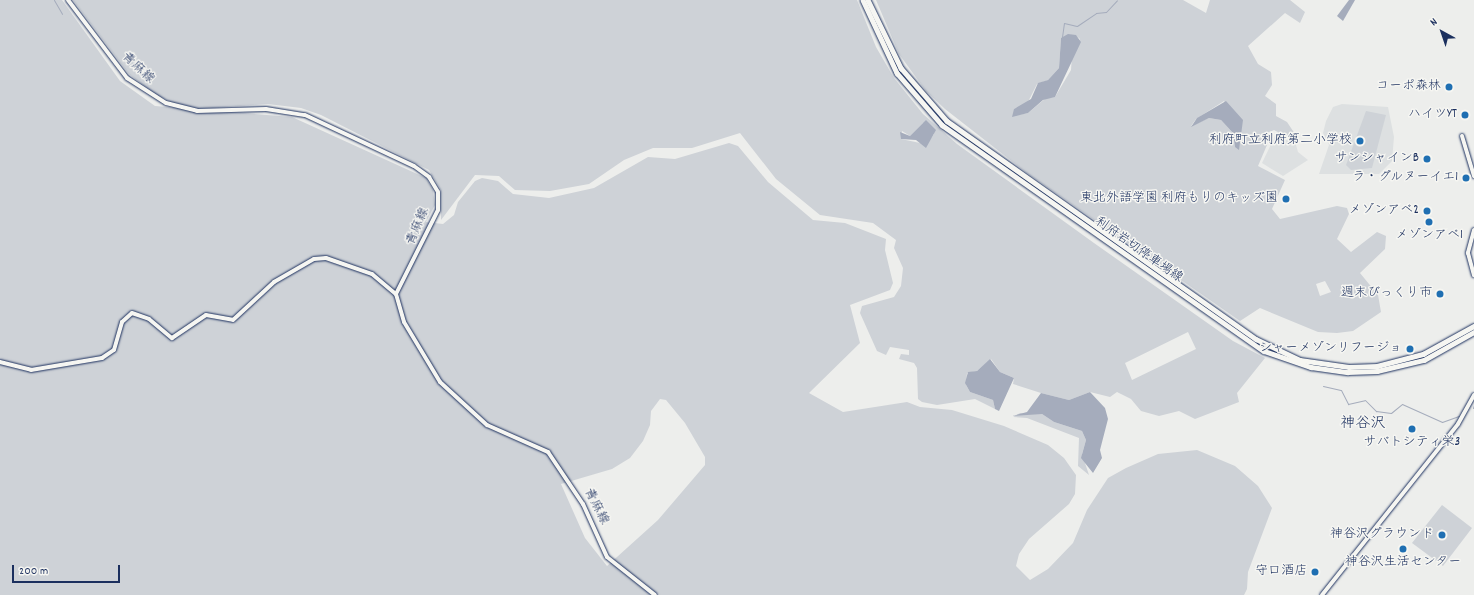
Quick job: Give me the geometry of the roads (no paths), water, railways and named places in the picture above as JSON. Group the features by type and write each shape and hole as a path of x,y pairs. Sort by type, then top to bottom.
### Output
{"main road":[{"name":"利府岩切停車場線","path":"863,0 897,72 942,125 1264,351 1311,367 1348,372 1377,371 1424,360 1474,332"},
{"name":"利府岩切停車場線","path":"868,0 901,68 947,121 1256,339 1300,360 1349,367 1377,366 1423,354 1474,326"}],"street":[{"name":"青麻線","path":"68,0 127,78 166,103 197,111 266,108 306,115 414,166 430,177 438,192 438,210 396,294 404,322 440,382 487,425 548,452 583,504 607,557 655,595"},
{"path":"1462,136 1474,176"},
{"path":"1474,230 1468,253 1474,275"},
{"path":"0,362 31,370 102,358 114,350 122,322 132,313 149,319 172,338 206,315 233,320 274,282 314,259 326,258 372,274 396,294"},
{"path":"1322,595 1458,424 1474,395"}],"water":[{"path":"1349,0 1355,0 1343,21 1337,16"},
{"path":"1068,34 1076,35 1081,42 1055,97 1043,100 1028,113 1012,117 1014,109 1031,99 1038,83 1048,80 1059,68 1061,38"},
{"path":"1226,101 1243,120 1239,150 1235,147 1233,133 1221,120 1209,118 1191,127 1197,118"},
{"path":"926,120 936,130 926,148 916,140 901,139 900,132 910,136"},
{"path":"990,359 1000,372 1014,378 999,411 995,409 993,400 970,392 965,383 968,372 977,371"},
{"path":"1090,392 1105,408 1108,419 1100,450 1102,458 1093,473 1081,458 1086,440 1082,431 1054,422 1042,414 1012,416 1027,412 1041,393 1069,400"}],"waterway":[{"path":"54,0 62,14"},
{"path":"1062,37 1064,23 1077,26 1096,13 1106,12 1117,0"},
{"path":"1323,386 1341,390 1348,404 1365,400 1376,411 1391,413 1402,404 1442,422 1461,415"}],"place":[{"name":"コーポ森林","path":"1449,87"},
{"name":"ハイツYT","path":"1465,115"},
{"name":"利府町立利府第二小学校","path":"1360,141"},
{"name":"サンシャインB","path":"1427,159"},
{"name":"ラ・グルヌーイエ1","path":"1466,178"},
{"name":"東北外語学園 利府もりのキッズ園","path":"1286,199"},
{"name":"メゾンアベ2","path":"1427,211"},
{"name":"メゾンアベ1","path":"1429,222"},
{"name":"週末びっくり市","path":"1440,294"},
{"name":"シャーメゾンリフージョ","path":"1410,349"},
{"name":"サバトシティ栄3","path":"1412,429"},
{"name":"神谷沢グラウンド","path":"1442,535"},
{"name":"神谷沢生活センター","path":"1403,549"},
{"name":"守口酒店","path":"1315,572"}],"district":[{"name":"神谷沢","path":"1363,425"}]}
